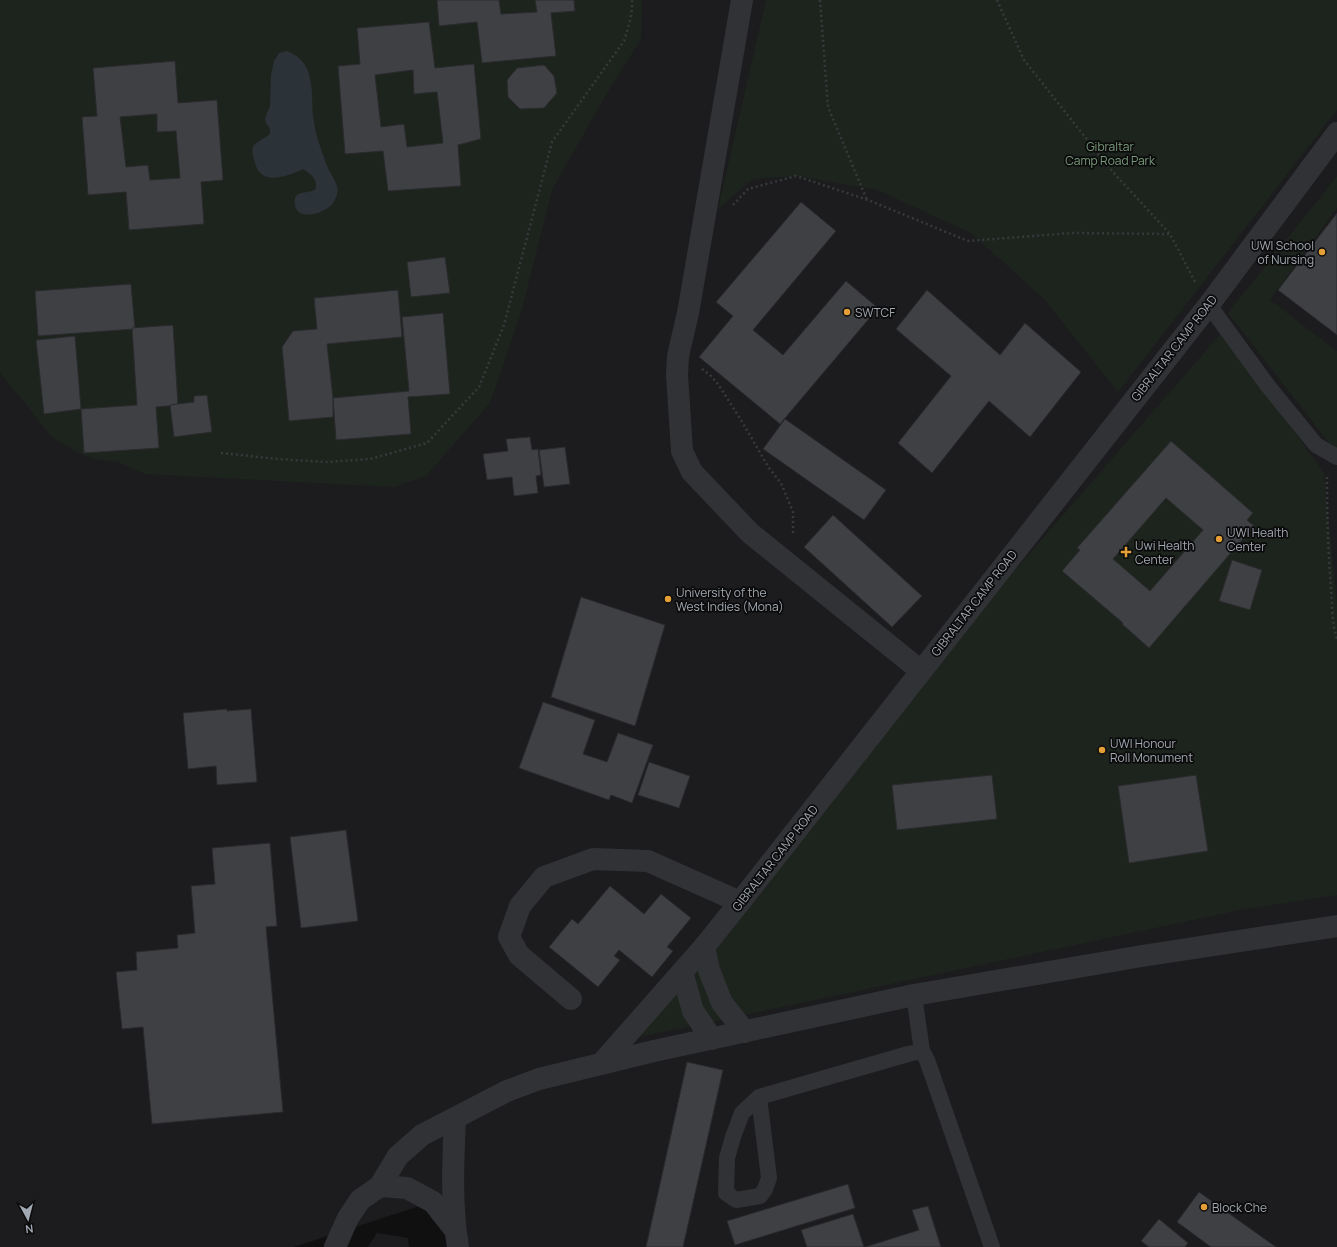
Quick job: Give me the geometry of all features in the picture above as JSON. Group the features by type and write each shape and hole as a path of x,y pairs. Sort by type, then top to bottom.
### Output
{"street":[{"path":"742,0 689,306 678,356 677,375 682,451 692,472 750,533 922,671"},
{"name":"GIBRALTAR CAMP ROAD","path":"601,1064 704,947 740,902 1208,306 1337,134"},
{"path":"571,999 519,955 509,936 520,906 544,877 593,859 648,861 740,902"},
{"path":"334,1247 348,1218 360,1200 380,1186 398,1156 422,1135 455,1119 479,1104 507,1091 539,1079 712,1039 914,995 1142,956 1337,926"},
{"path":"704,947 710,970 722,1003 745,1032"},
{"path":"682,972 693,1012 712,1039"},
{"path":"455,1119 453,1171 456,1238"},
{"path":"380,1186 407,1188 433,1202 456,1238"}],"lane":[{"path":"1208,306 1268,386 1316,445 1337,457"},
{"path":"914,995 922,1051 927,1060 992,1247"},
{"path":"759,1097 769,1178 765,1189 760,1196 736,1200 726,1193 727,1158 742,1113 759,1097 922,1051"}],"path":[{"path":"221,453 278,460 326,462 370,459 427,443 479,387 504,325 552,142 624,41 628,30 632,0"},
{"path":"820,0 828,107 868,200"},
{"path":"997,0 1024,60 1112,171 1170,234 1208,306"},
{"path":"729,209 748,189 796,176 868,200 968,241 1072,233 1170,234"},
{"path":"680,348 697,366 710,375 718,384 769,468 781,484 793,512 793,538 790,565"},
{"path":"1316,445 1327,471 1329,563 1334,629 1337,639"}],"shaded area":[{"name":"University of the West Indies (Mona)","path":"0,0 1337,0 1337,1247 451,1247 444,1198 294,1247 0,1247"},
{"path":"287,51 303,62 310,78 312,87 313,116 318,140 338,191 336,198 330,206 315,214 300,213 296,209 295,203 296,196 299,194 315,190 316,183 311,175 303,169 283,177 276,178 263,175 258,170 252,153 254,145 270,134 270,129 265,118 270,106 271,75 274,61 279,53"},
{"path":"377,1233 408,1238 409,1247 368,1247"}],"green space":[{"path":"0,0 642,0 641,39 604,98 552,190 521,313 490,403 426,476 394,487 145,474 118,462 94,459 74,451 50,435 0,372"},
{"name":"Gibraltar Camp Road Park","path":"766,0 1337,0 1337,110 1118,392 1044,299 971,233 877,190 796,176 753,179 718,209"},
{"path":"1337,176 1337,208 1270,300 1337,351 1337,453 1228,313"},
{"name":"UWI Honour Roll Monument","path":"1223,331 1324,473 1337,604 1337,895 1245,909 631,1038 998,590"}],"building":[{"path":"437,0 499,0 501,14 537,12 535,0 574,0 575,11 551,13 556,56 482,63 477,22 439,26"},
{"path":"429,22 435,68 474,64 481,139 458,145 461,186 388,191 383,151 345,154 338,66 360,64 357,28","holes":["413,70 414,94 437,92 443,143 407,147 404,124 381,127 375,75"]},
{"path":"175,61 178,103 217,100 223,180 201,182 204,224 129,230 126,192 88,195 82,117 97,116 93,68","holes":["157,114 157,132 176,131 180,178 150,180 148,165 126,167 120,117"]},
{"path":"544,65 554,76 557,93 544,108 520,109 508,97 507,80 517,68"},
{"name":"SWTCF","path":"801,202 836,231 753,330 783,355 846,281 878,308 780,424 699,357 733,316 716,302"},
{"name":"UWI School of Nursing","path":"1337,213 1337,335 1278,290"},
{"path":"445,257 450,293 411,297 407,262"},
{"path":"131,284 135,329 38,336 35,291"},
{"path":"398,290 402,337 327,344 333,398 333,417 289,421 282,347 293,331 317,329 314,298"},
{"path":"927,290 1000,355 1025,323 1081,372 1030,437 989,401 932,473 898,443 951,376 896,329"},
{"path":"443,313 450,394 408,397 411,434 336,440 333,398 409,391 402,317"},
{"path":"173,325 178,405 156,407 159,448 84,453 81,409 137,405 132,328"},
{"path":"75,336 81,409 44,414 36,340"},
{"path":"207,395 212,432 174,437 170,405 194,402 194,396"},
{"path":"785,419 886,490 864,520 763,449"},
{"path":"530,437 532,450 538,449 541,475 536,476 538,493 514,496 512,477 487,480 483,454 508,451 506,439"},
{"name":"UWI Health Center","path":"1171,441 1253,513 1247,520 1254,526 1149,648 1122,624 1123,623 1062,571 1080,550 1077,548","holes":["1166,498 1203,530 1150,591 1113,559"]},
{"path":"565,447 570,484 544,487 539,450"},
{"path":"833,515 922,596 892,627 804,547"},
{"path":"1232,560 1262,570 1250,610 1219,601"},
{"path":"581,597 665,625 635,726 551,697"},
{"path":"543,702 595,720 583,754 607,762 618,733 653,745 632,803 611,795 609,800 519,768"},
{"path":"227,709 227,711 251,709 257,782 217,785 216,766 188,769 183,713"},
{"path":"649,762 690,776 679,808 638,795"},
{"path":"992,775 997,819 897,830 892,785"},
{"path":"1196,775 1208,851 1129,863 1118,786"},
{"path":"346,830 358,921 301,928 290,837"},
{"path":"270,843 277,926 266,927 283,1112 152,1124 143,1027 122,1029 116,972 137,970 136,952 178,948 177,935 195,933 191,886 215,884 212,848"},
{"path":"610,886 644,914 661,894 691,918 667,947 673,951 652,977 619,950 614,956 620,960 598,987 549,947 572,919 578,924"},
{"path":"687,1062 723,1070 683,1247 646,1247"},
{"path":"848,1184 855,1208 735,1245 727,1221"},
{"name":"Block Che","path":"1199,1192 1276,1247 1211,1247 1177,1222"},
{"path":"928,1206 941,1247 865,1247 919,1230 912,1210"},
{"path":"853,1214 864,1247 807,1247 801,1230"},
{"path":"1159,1219 1188,1243 1185,1247 1149,1247 1141,1241"}],"place":[{"name":"UWI School of Nursing","path":"1322,252"},
{"name":"SWTCF","path":"847,312"},
{"name":"UWI Health Center","path":"1219,539"},
{"name":"Uwi Health Center","path":"1126,552"},
{"name":"University of the West Indies (Mona)","path":"668,599"},
{"name":"UWI Honour Roll Monument","path":"1102,750"},
{"name":"Block Che","path":"1204,1207"}]}
